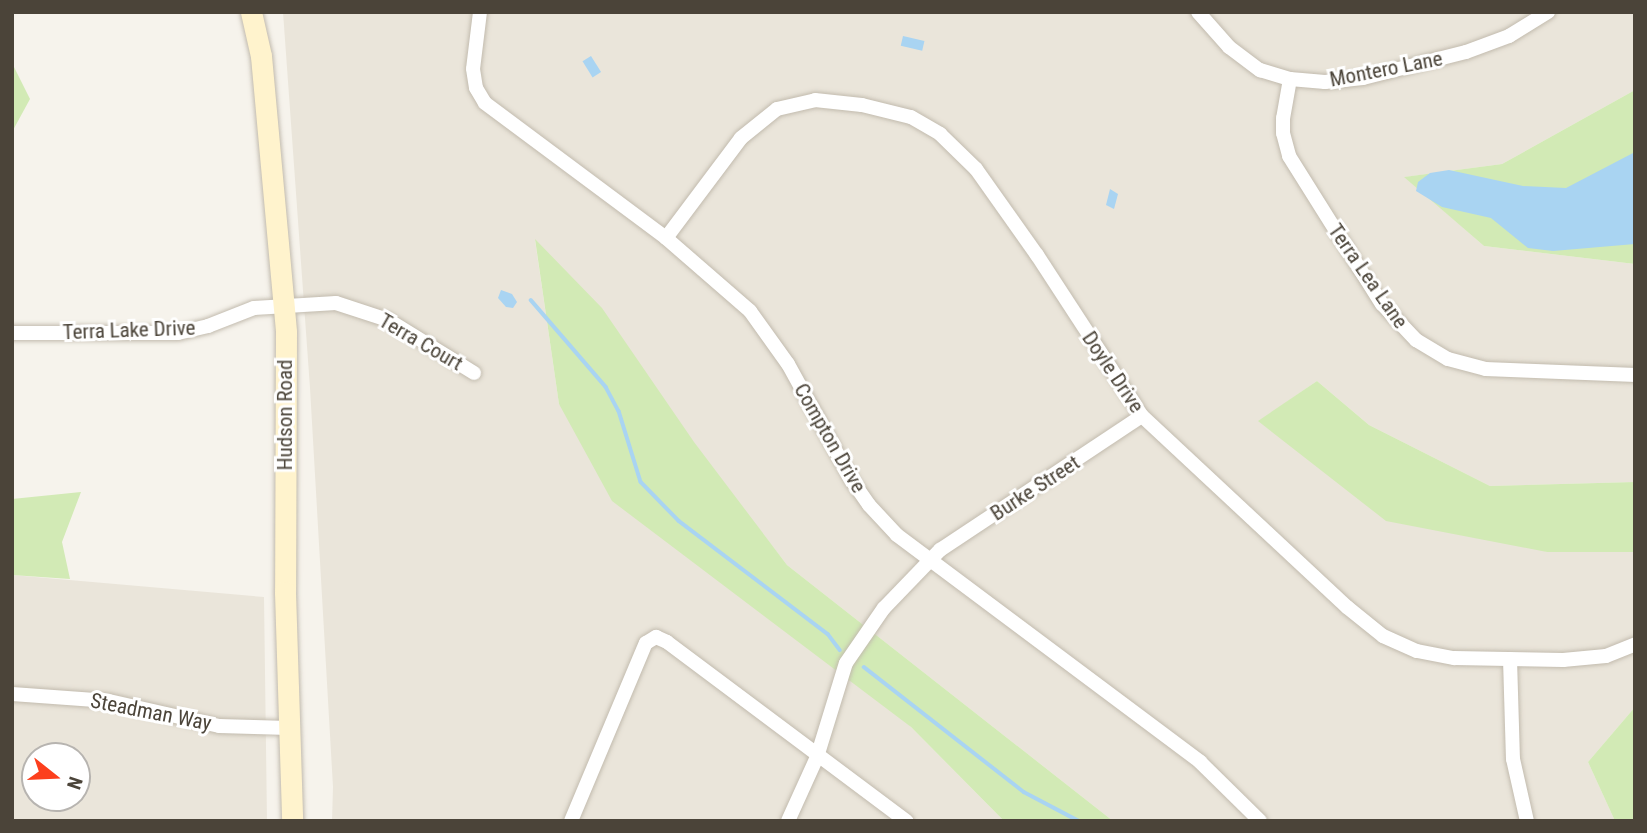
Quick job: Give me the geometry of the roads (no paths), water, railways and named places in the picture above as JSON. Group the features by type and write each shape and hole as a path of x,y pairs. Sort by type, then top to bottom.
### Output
{"street":[{"name":"Hudson Road","path":"251,12 261,55 284,305 292,821"},
{"name":"Compton Drive","path":"480,12 473,69 476,88 485,103 666,238 732,294 766,330 858,490 897,535 1200,762 1260,821"},
{"name":"Montero Lane","path":"1198,12 1229,47 1271,75 1290,79 1344,81 1466,52 1509,36 1548,12"},
{"name":"Terra Lea Lane","path":"1290,79 1283,118 1284,141 1290,156 1382,303 1416,340 1448,359 1486,369 1635,375"},
{"name":"Doyle Drive","path":"666,238 741,138 777,109 814,100 862,105 911,117 940,134 975,169 1037,255 1142,416 1337,598 1383,636 1405,647 1434,655 1510,659 1563,660 1606,656 1635,644"},
{"name":"Terra Court","path":"284,305 323,302 366,311 388,320 474,373"},
{"name":"Terra Lake Drive","path":"12,333 178,333 208,326 254,308 284,305"},
{"name":"Burke Street","path":"788,821 817,757 846,663 884,608 929,559 1142,416"},
{"path":"571,821 650,639 667,642 817,757 906,821"},
{"path":"1510,659 1513,759 1527,821"},
{"name":"Steadman Way","path":"12,694 109,701 219,726 289,728"}],"water":[{"path":"903,36 924,41 922,51 901,46"},
{"path":"591,56 601,72 593,77 583,61"},
{"path":"1635,152 1635,244 1553,251 1528,248 1491,218 1442,207 1416,191 1418,182 1430,173 1449,170 1523,186 1566,188"},
{"path":"1110,189 1118,194 1114,209 1106,205"},
{"path":"501,290 512,294 517,302 513,308 506,307 498,298"}],"waterway":[{"path":"531,300 606,387 619,411 641,482 679,521 828,634 840,650"},
{"path":"864,667 1024,792 1079,821"}]}
